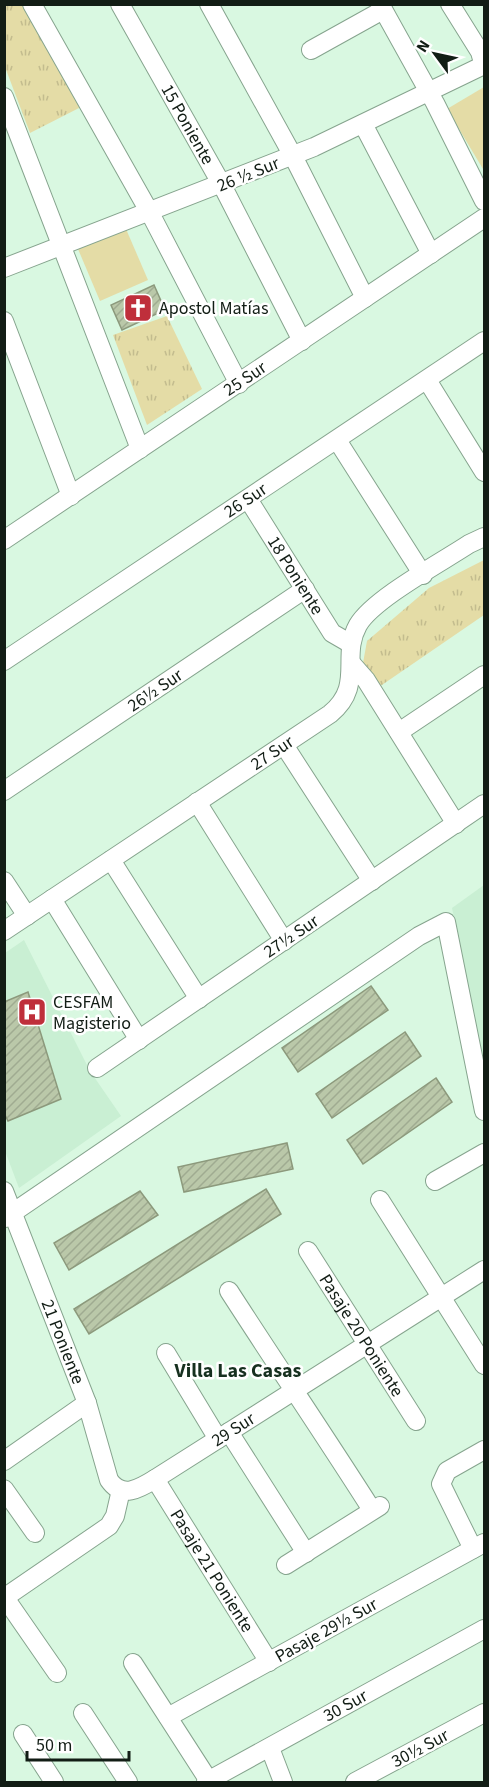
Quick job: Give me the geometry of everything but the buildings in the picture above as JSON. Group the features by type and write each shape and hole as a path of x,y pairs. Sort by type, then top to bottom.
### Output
{"street":[{"path":"32,4 150,213 239,384"},
{"name":"15 Poniente","path":"120,4 222,185 302,341"},
{"path":"209,4 293,156 365,298"},
{"path":"450,4 480,52 484,65"},
{"path":"311,50 381,7 484,201"},
{"name":"26 ½ Sur","path":"4,268 293,156 484,65"},
{"path":"4,97 141,449"},
{"path":"363,124 431,254"},
{"name":"25 Sur","path":"4,540 484,218"},
{"path":"4,321 71,495"},
{"name":"26 Sur","path":"4,661 484,341"},
{"path":"427,380 484,470"},
{"path":"337,440 423,575"},
{"name":"18 Poniente","path":"248,499 332,633 351,644"},
{"path":"351,644 356,628 372,609 484,537"},
{"name":"26½ Sur","path":"4,791 305,589"},
{"name":"27 Sur","path":"4,930 330,714 341,703 350,687 351,644"},
{"path":"352,664 366,680 456,824"},
{"path":"399,732 484,675"},
{"path":"285,745 372,881"},
{"path":"197,802 284,941"},
{"name":"27½ Sur","path":"97,1068 484,804"},
{"path":"111,860 199,999"},
{"path":"4,881 27,916"},
{"path":"52,899 139,1040"},
{"path":"9,1216 419,936 446,922 484,1111"},
{"path":"435,1181 484,1153"},
{"name":"21 Poniente","path":"4,1191 9,1216 87,1403 109,1480 121,1490"},
{"path":"380,1200 484,1365"},
{"name":"Pasaje 20 Poniente","path":"308,1251 416,1421"},
{"name":"29 Sur","path":"121,1490 137,1490 484,1270"},
{"path":"229,1291 376,1508 286,1566"},
{"path":"166,1353 306,1553"},
{"path":"4,1461 87,1403"},
{"path":"479,1546 443,1492 441,1480 447,1471 484,1450"},
{"name":"Pasaje 21 Poniente","path":"155,1479 269,1662"},
{"path":"4,1489 35,1533"},
{"path":"57,1673 5,1598 109,1526 115,1516 121,1490"},
{"name":"Pasaje 29½ Sur","path":"168,1718 479,1546"},
{"name":"30 Sur","path":"213,1781 484,1629"},
{"path":"133,1663 168,1718 213,1781"},
{"path":"83,1713 128,1782"},
{"name":"30½ Sur","path":"355,1782 484,1713"},
{"path":"23,1734 54,1782"},
{"path":"270,1748 283,1782"}],"shaded area":[{"path":"484,885 484,1065 452,908"},
{"name":"CESFAM Magisterio","path":"24,940 90,1071 121,1116 19,1188 5,1151 5,953"}],"green space":[{"path":"5,5 25,5 81,107 30,133 5,67"},
{"path":"484,87 484,167 483,169 447,109"},
{"path":"126,229 148,280 100,301 78,249"},
{"path":"167,316 202,389 147,425 113,335"},
{"path":"484,560 484,615 379,687 363,663 367,641 429,588"}],"place":[{"name":"Apostol Matías","path":"138,308"},
{"name":"CESFAM Magisterio","path":"32,1012"}],"district":[{"name":"Villa Las Casas","path":"238,1370"}]}
